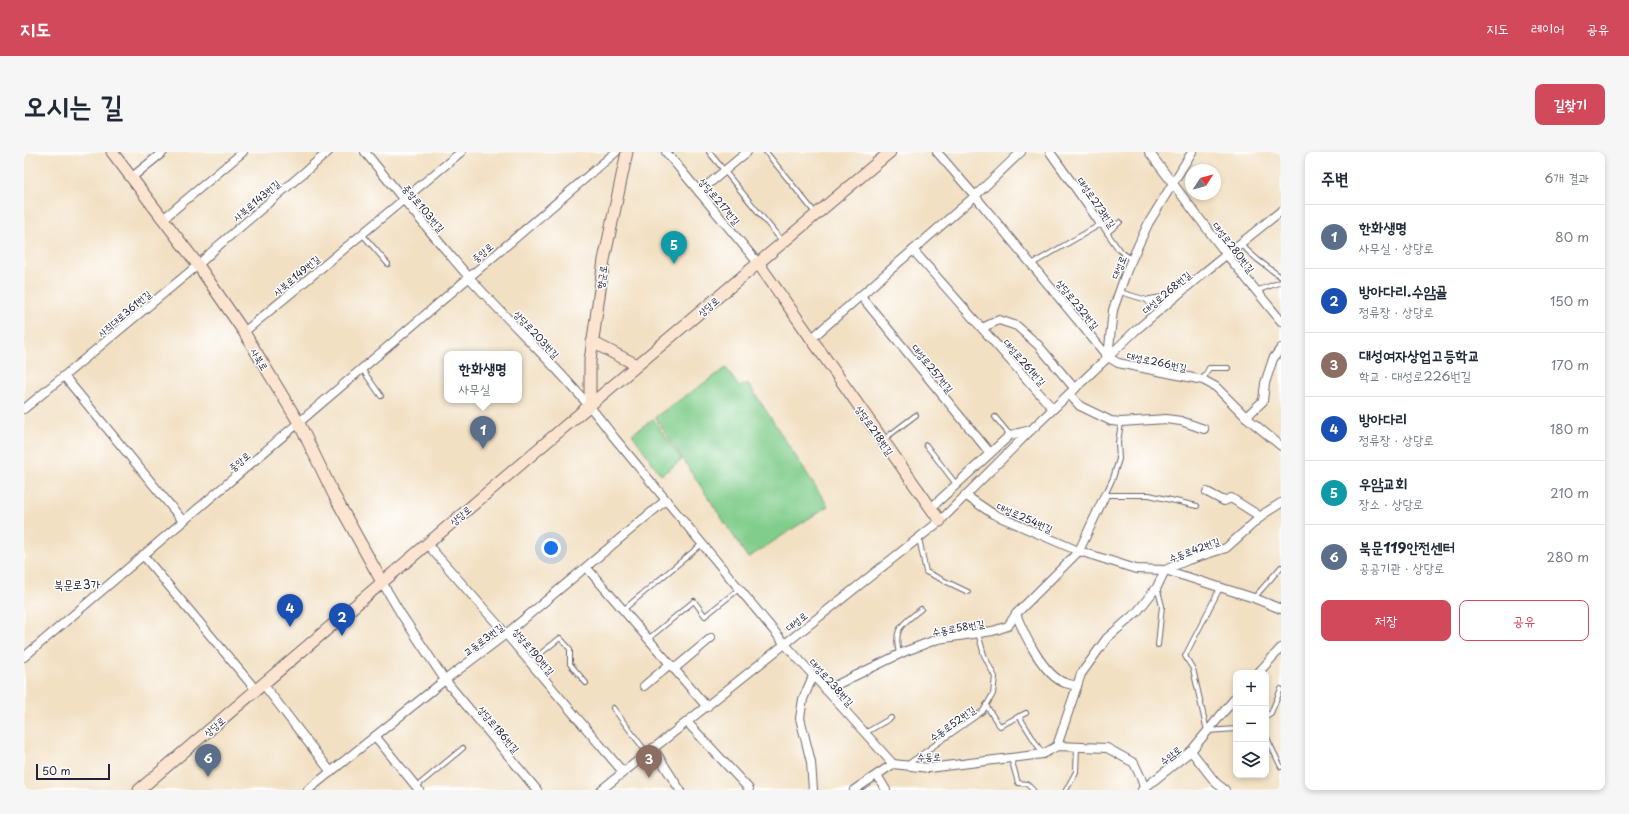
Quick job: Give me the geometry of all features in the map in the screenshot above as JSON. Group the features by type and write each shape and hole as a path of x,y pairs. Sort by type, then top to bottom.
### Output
{"street":[{"name":"사북로","path":"112,152 198,265 244,332 298,423 335,497 382,582"},
{"path":"131,178 163,152"},
{"path":"163,220 243,152"},
{"name":"사북로143번길","path":"198,265 218,246 328,152"},
{"name":"중앙로103번길","path":"365,152 469,276"},
{"name":"사북로149번길","path":"244,332 461,152"},
{"name":"중앙로","path":"24,657 616,152"},
{"name":"향군로","path":"590,405 590,361 592,342 604,260 627,152"},
{"name":"상당로217번길","path":"666,152 758,263"},
{"path":"699,192 746,152"},
{"name":"상당로","path":"139,790 590,405 890,152"},
{"name":"상당로232번길","path":"937,152 1032,264 1108,357"},
{"path":"811,339 975,196 1021,152"},
{"name":"대성로273번길","path":"1050,152 1101,224"},
{"name":"대성로280번길","path":"1149,152 1227,255 1281,321"},
{"name":"대성로","path":"601,790 707,707 784,643 940,521 1031,430 1108,357 1114,310 1132,260 1148,224 1192,152"},
{"name":"대성로268번길","path":"1108,357 1135,331 1176,296 1281,211"},
{"name":"대성로261번길","path":"914,250 1053,409"},
{"name":"상당로218번길","path":"758,263 940,521"},
{"name":"사직대로361번길","path":"24,410 198,265"},
{"name":"상당로203번길","path":"469,276 590,405 702,544"},
{"name":"대성로257번길","path":"861,296 990,453"},
{"path":"1150,301 1176,296"},
{"name":"대성로261번길","path":"982,328 999,320 1017,326 1038,345 1072,391"},
{"path":"592,342 638,365"},
{"path":"1246,418 1263,401 1265,384 1273,359 1281,348"},
{"name":"대성로266번길","path":"1108,357 1118,363 1203,380 1216,387 1246,418 1281,446"},
{"path":"64,376 183,521"},
{"path":"1072,391 1080,406 1111,421 1121,422 1166,419 1181,421 1204,429"},
{"path":"931,508 1010,435 1031,430"},
{"path":"1207,492 1224,501 1231,498 1261,517"},
{"name":"대성로254번길","path":"965,495 992,514 1079,551 1136,569 1164,570 1254,598 1281,609"},
{"path":"1079,551 1105,495"},
{"name":"교동로3번길","path":"308,790 445,680 506,634 587,568 666,500"},
{"name":"수동로42번길","path":"1057,746 1081,674 1107,638 1137,612 1157,587 1164,570 1188,560 1226,548 1261,517 1281,503"},
{"name":"상당로190번길","path":"427,544 506,634 623,772"},
{"name":"대성로238번길","path":"702,544 784,643 893,764"},
{"name":"수동로58번길","path":"826,690 899,654 938,639 993,631 1008,626 1016,614 1079,551"},
{"path":"143,555 260,687 331,772"},
{"path":"587,568 707,707"},
{"name":"상당로186번길","path":"382,582 401,614 445,680 537,790"},
{"path":"1016,614 1025,636 1045,668 1064,683 1077,686"},
{"path":"644,686 711,638"},
{"path":"1261,670 1281,648"},
{"path":"813,676 803,699 800,718 811,762 813,790"},
{"name":"수암로","path":"1144,790 1191,750 1233,701"},
{"path":"687,722 749,789"},
{"path":"375,736 418,788"},
{"path":"1057,746 1107,748 1134,763 1144,790"},
{"name":"수동로","path":"893,764 929,768 1042,754 1057,746"},
{"path":"1191,750 1216,783 1224,790"},
{"path":"650,751 680,790"},
{"path":"854,790 893,764"},
{"path":"877,775 886,790"}],"lane":[{"path":"709,152 783,242"},
{"path":"766,152 816,214"},
{"path":"1107,233 1120,222"},
{"path":"1032,264 1101,224"},
{"name":"대성로273번길","path":"1101,224 1120,250 1132,260"},
{"path":"362,234 388,264"},
{"path":"1240,244 1281,277"},
{"path":"1256,291 1281,282"},
{"path":"1120,292 1150,301"},
{"path":"362,368 381,396"},
{"path":"1203,380 1209,368 1228,368"},
{"path":"883,441 916,415"},
{"path":"995,417 1010,435"},
{"path":"1121,422 1118,443 1119,459 1113,478 1105,495 1149,495 1197,506"},
{"path":"926,445 956,484"},
{"path":"919,537 926,572 968,592"},
{"path":"623,610 702,544"},
{"path":"1254,598 1281,567"},
{"path":"1157,587 1162,606 1158,645"},
{"path":"1220,588 1184,656 1193,670 1207,731 1233,729"},
{"path":"648,639 694,601 705,616 739,589"},
{"path":"899,654 896,641 900,628 921,609"},
{"name":"수동로52번길","path":"906,766 983,711 993,694 995,677 984,655 978,633"},
{"path":"530,662 560,638 570,649 570,664 586,683"},
{"path":"1269,714 1271,713 1281,690"},
{"name":"수동로52번길","path":"986,705 1000,726 1026,713"},
{"path":"613,708 650,751"},
{"path":"1020,716 1042,754"},
{"path":"865,733 891,718"},
{"path":"1269,742 1281,767"},
{"path":"1066,790 1076,772 1078,747"},
{"path":"418,788 463,748"},
{"path":"1011,757 1018,783 1027,784 1032,790"}],"green space":[{"path":"726,368 739,387 748,383 828,506 748,558 655,417"},
{"path":"653,419 682,460 661,475 632,434"}],"place":[{"name":"우암교회","path":"674,264"},
{"name":"한화생명","path":"483,449"},
{"name":"방아다리","path":"290,627"},
{"name":"방아다리.수암골","path":"342,636"},
{"name":"북문119안전센터","path":"208,777"},
{"name":"대성여자상업고등학교","path":"649,778"}],"district":[{"name":"북문로3가","path":"77,584"}]}
